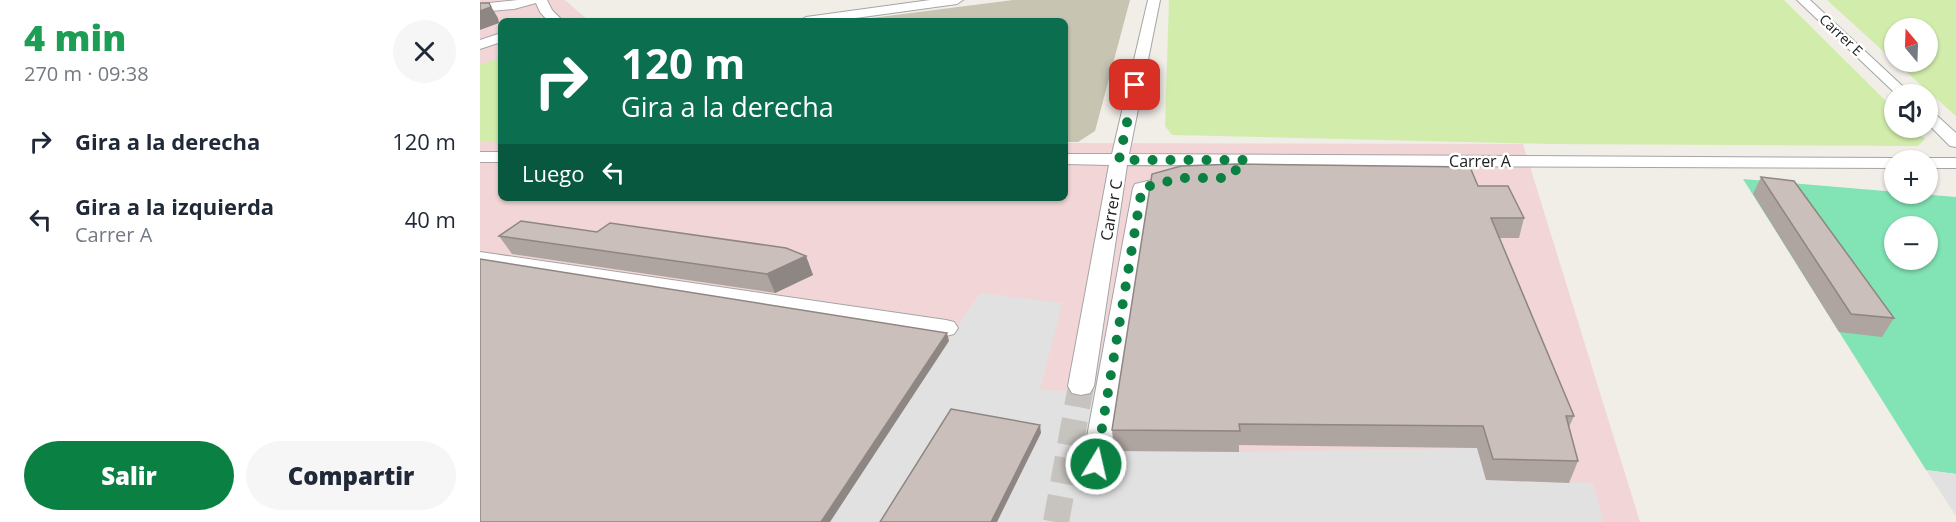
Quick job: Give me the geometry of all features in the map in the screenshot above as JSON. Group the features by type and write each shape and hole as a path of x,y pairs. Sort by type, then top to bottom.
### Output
{"street":[{"path":"480,8 532,0"},
{"path":"828,18 957,0"},
{"name":"Carrer C","path":"1081,386 1119,160 1154,0"},
{"name":"Carrer E","path":"1803,0 1894,84"},
{"path":"480,2 548,11"},
{"path":"480,45 498,38"},
{"path":"480,54 489,56 498,52"},
{"path":"1938,125 1956,142"},
{"path":"480,157 498,157"},
{"name":"Carrer A","path":"1068,159 1884,163"},
{"path":"1096,464 1142,188 1181,178 1228,178 1246,160"},
{"path":"1938,163 1956,163"},
{"path":"480,258 946,328"}],"shaded area":[{"path":"480,0 565,0 586,18 498,18 498,201 1068,201 1068,143 1523,144 1640,522 480,522"},
{"path":"1013,0 1130,0 1095,131 1078,142 1068,142 1068,18 872,18"},
{"path":"980,293 1062,303 1040,390 1105,392 1110,451 1239,452 1477,448 1486,480 1593,483 1603,522 830,522"},
{"path":"1926,470 1956,474 1956,516"}],"green space":[{"path":"1169,0 1784,0 1884,99 1884,138 1925,139 1918,146 1551,144 1172,135 1165,126"},
{"path":"1827,0 1956,0 1956,116 1938,100 1938,84 1920,84 1906,72 1938,72 1938,18 1884,18 1884,52"},
{"path":"498,58 498,142 480,141 480,65"},
{"path":"1743,179 1884,191 1884,204 1938,204 1938,195 1956,197 1956,474 1926,470"}],"building":[{"path":"480,3 489,3 491,7 480,11"},
{"path":"1236,164 1470,167 1478,186 1508,186 1524,218 1491,218 1574,416 1566,416 1578,461 1493,459 1483,426 1239,424 1240,431 1112,430 1152,174 1181,166"},
{"path":"1761,177 1794,181 1894,318 1851,314"},
{"path":"521,221 597,232 610,223 786,248 806,256 767,274 499,236"},
{"path":"480,259 947,333 821,522 480,522"},
{"path":"951,409 1040,425 991,522 880,522"}],"tunnel":[{"path":"1056,522 1081,386"}],"route":[{"path":"1096,464 1142,188 1181,178 1228,178 1246,160 1119,160 1135,85"}]}
